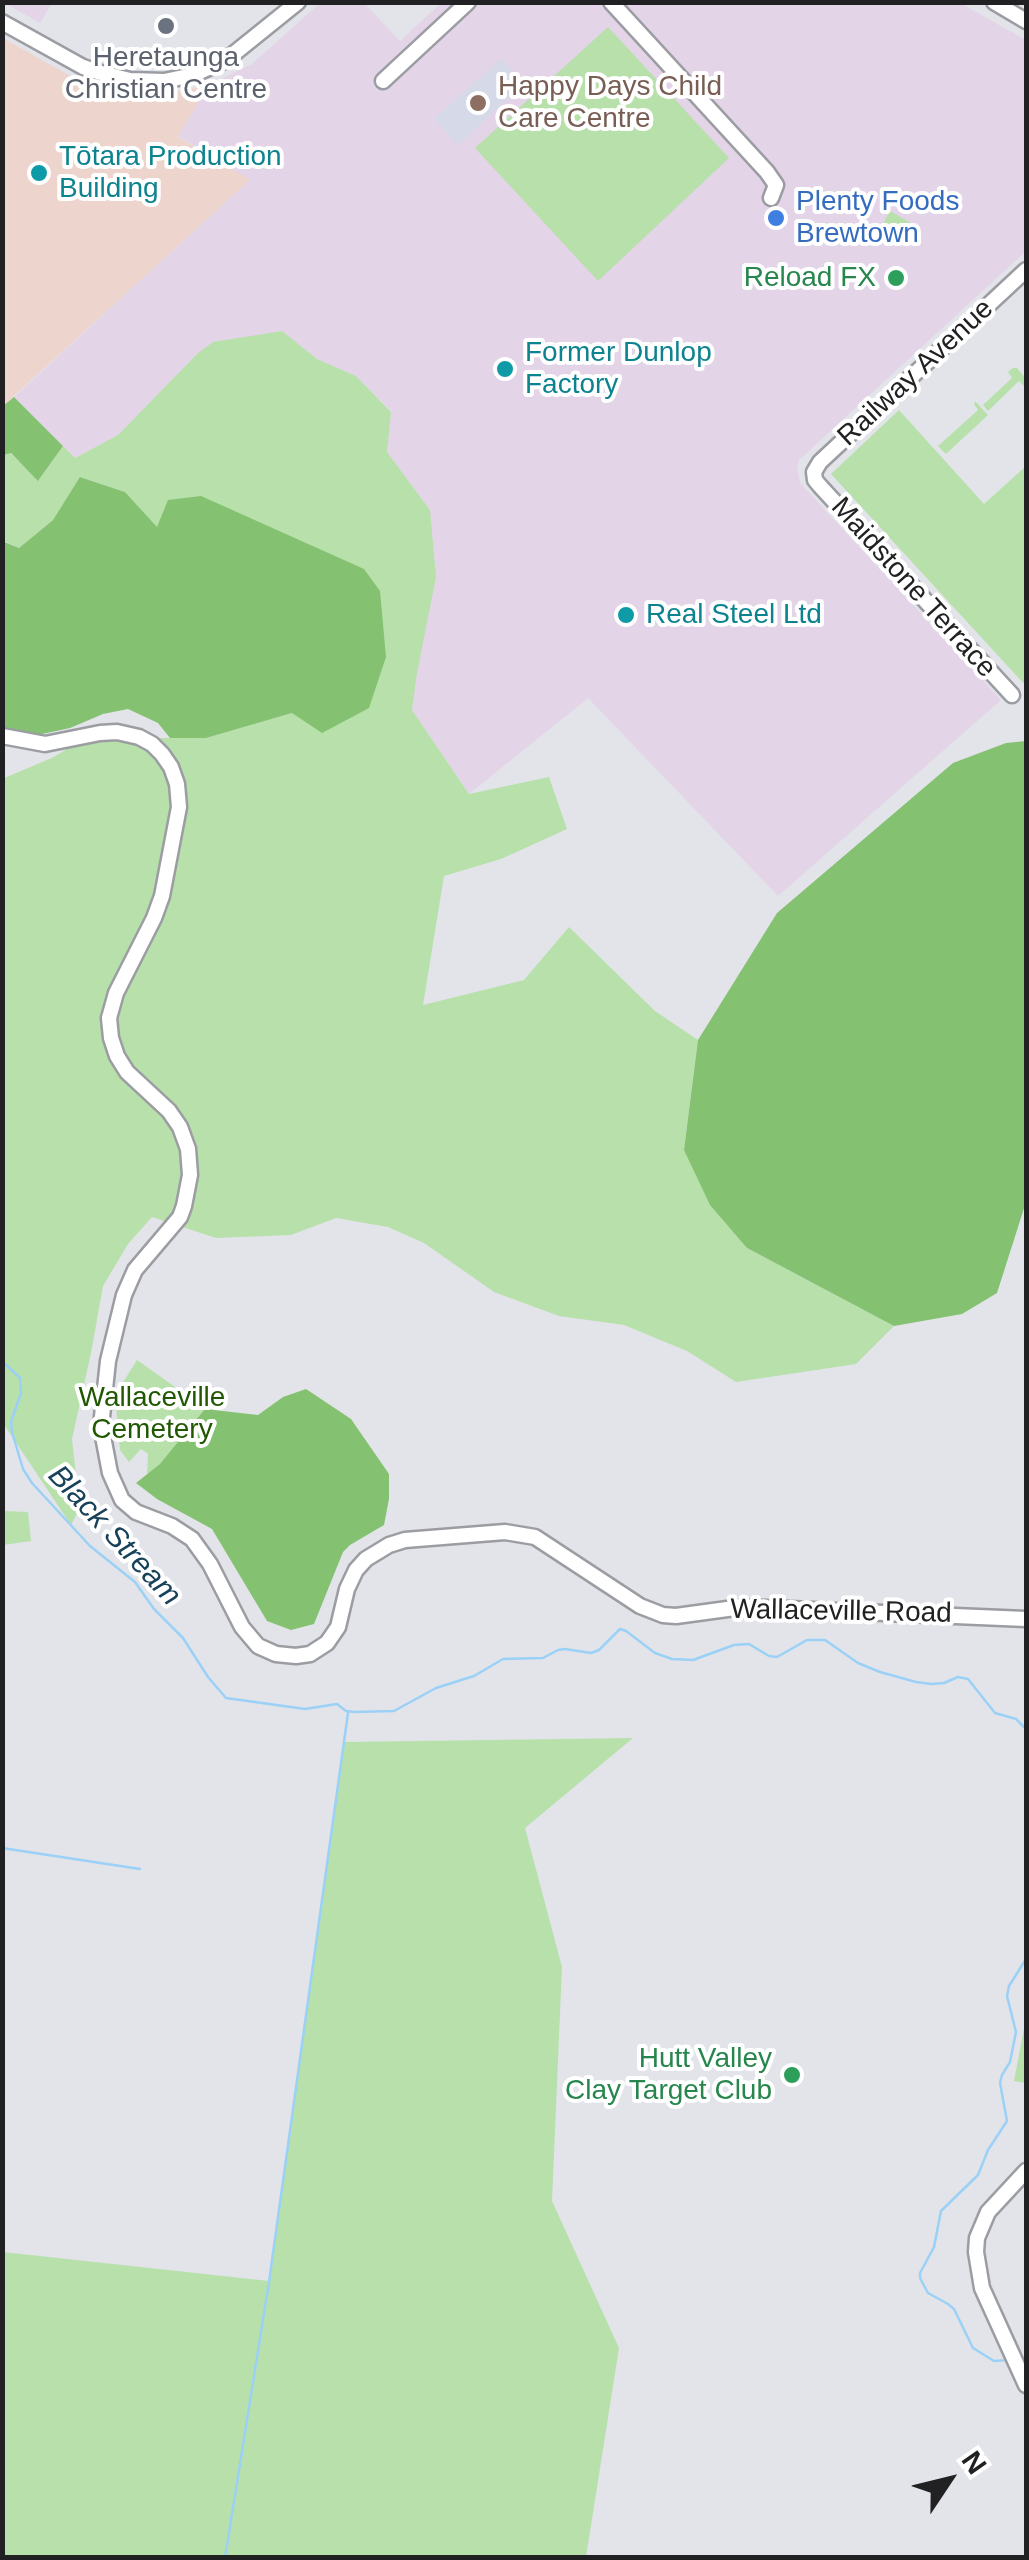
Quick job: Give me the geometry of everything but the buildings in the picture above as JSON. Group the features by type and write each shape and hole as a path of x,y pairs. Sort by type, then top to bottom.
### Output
{"street":[{"path":"2,22 101,74 164,81 226,60 298,2"},
{"path":"383,80 468,2"},
{"path":"611,2 767,172 776,186 771,198"},
{"path":"994,2 1026,21"},
{"name":"Railway Avenue","path":"815,480 814,469 820,462 1026,270"},
{"name":"Maidstone Terrace","path":"815,480 1012,695"},
{"name":"Wallaceville Road","path":"2,736 45,744 100,733 139,736 162,754 172,767 177,784 179,806 162,896 116,994 110,1018 111,1038 127,1072 169,1111 180,1127 188,1148 190,1175 180,1217 135,1270 124,1295 108,1361 101,1426 110,1474 122,1500 136,1512 172,1526 192,1539 210,1564 242,1627 258,1646 276,1654 296,1656 310,1654 327,1644 338,1628 356,1570 389,1545 405,1540 505,1532 535,1538 640,1606 663,1615 742,1607 1026,1618"},
{"path":"1026,2171 988,2212 976,2252 982,2288 1026,2386"}],"shaded area":[{"path":"3,2 52,2 52,3 40,23"},
{"path":"442,2 960,3 1026,40 1026,251 799,460 797,467 800,483 1001,700 778,896 588,698 469,794 412,710 430,510 387,452 391,411 356,376 317,359 281,331 198,353 118,435 75,458 14,397 250,180 178,136 209,85 252,64 320,3 364,3 400,41"},
{"path":"3,38 103,90 160,95 209,85 178,137 251,179 3,406"},
{"name":"Happy Days Child Care Centre","path":"501,59 524,84 458,145 434,119"}],"green space":[{"path":"608,27 729,158 598,281 475,148"},
{"path":"890,211 916,226 909,239 883,224"},
{"path":"282,331 317,359 356,376 391,412 387,452 430,510 436,577 412,710 469,794 549,777 567,829 501,859 444,876 423,1005 524,980 569,927 655,1011 698,1040 684,1150 747,1248 894,1326 856,1364 736,1382 687,1351 624,1325 559,1316 494,1292 424,1243 388,1227 336,1218 291,1235 216,1238 152,1217 128,1244 103,1286 72,1439 76,1475 72,1488 79,1510 71,1525 3,1423 2,779 118,723 128,726 140,738 206,738 292,713 157,528 125,492 81,477 53,520 19,548 2,540 3,455 10,453 39,480 63,446 75,458 118,435 213,342"},
{"path":"1013,368 1026,379 1026,384 1019,381 988,411 983,405 1012,378 1008,372"},
{"path":"14,397 63,446 38,481 11,453 3,455 3,406"},
{"path":"975,401 988,415 946,454 938,446 978,410"},
{"path":"899,410 984,504 1026,466 1026,686 831,474"},
{"path":"80,477 125,492 157,527 168,500 201,496 364,569 380,591 386,657 369,708 322,733 292,713 206,738 170,738 158,723 128,709 42,734 3,730 2,541 19,548 53,520"},
{"path":"1026,741 1026,1202 997,1293 962,1314 894,1326 747,1248 710,1205 684,1150 698,1040 777,913 953,763 1006,743"},
{"name":"Wallaceville Cemetery","path":"137,1360 226,1423 147,1476 148,1454 141,1449 129,1462 120,1450 115,1395"},
{"path":"306,1389 351,1419 389,1474 389,1499 384,1525 343,1552 314,1624 291,1630 267,1621 212,1529 136,1483 160,1464 205,1409 258,1415 283,1397"},
{"path":"3,1511 28,1512 31,1541 3,1545"},
{"path":"633,1738 525,1828 562,1967 552,2201 619,2348 586,2557 3,2557 3,2252 269,2281 344,1742"},
{"path":"1026,2018 1026,2083 1014,2081"}],"waterway":[{"name":"Black Stream","path":"2,1361 20,1378 21,1393 11,1422 12,1432 23,1469 32,1483 90,1546 135,1582 154,1609 183,1638 226,1698 305,1709 337,1704 346,1711 394,1711 503,1659 543,1658 565,1649 591,1653 620,1629 655,1653 672,1659 693,1660 734,1645 749,1644 777,1657 807,1640 825,1640 858,1663 916,1682 968,1679 995,1713 1016,1719 1026,1729"},
{"path":"225,2558 269,2282 348,1713"},
{"path":"2,1848 140,1869"},
{"name":"Black Stream","path":"1009,2360 994,2361 973,2348 954,2309 928,2293 920,2273 934,2247 941,2211 978,2175 988,2150 1007,2121 1000,2083 1010,2062 1016,2032 1007,1996 1026,1959"}],"place":[{"name":"Heretaunga Christian Centre","path":"166,26"},
{"name":"Happy Days Child Care Centre","path":"478,103"},
{"name":"Tōtara Production Building","path":"39,173"},
{"name":"Plenty Foods Brewtown","path":"776,218"},
{"name":"Reload FX","path":"896,278"},
{"name":"Former Dunlop Factory","path":"505,369"},
{"name":"Real Steel Ltd","path":"626,615"},
{"name":"Hutt Valley Clay Target Club","path":"792,2075"}]}
